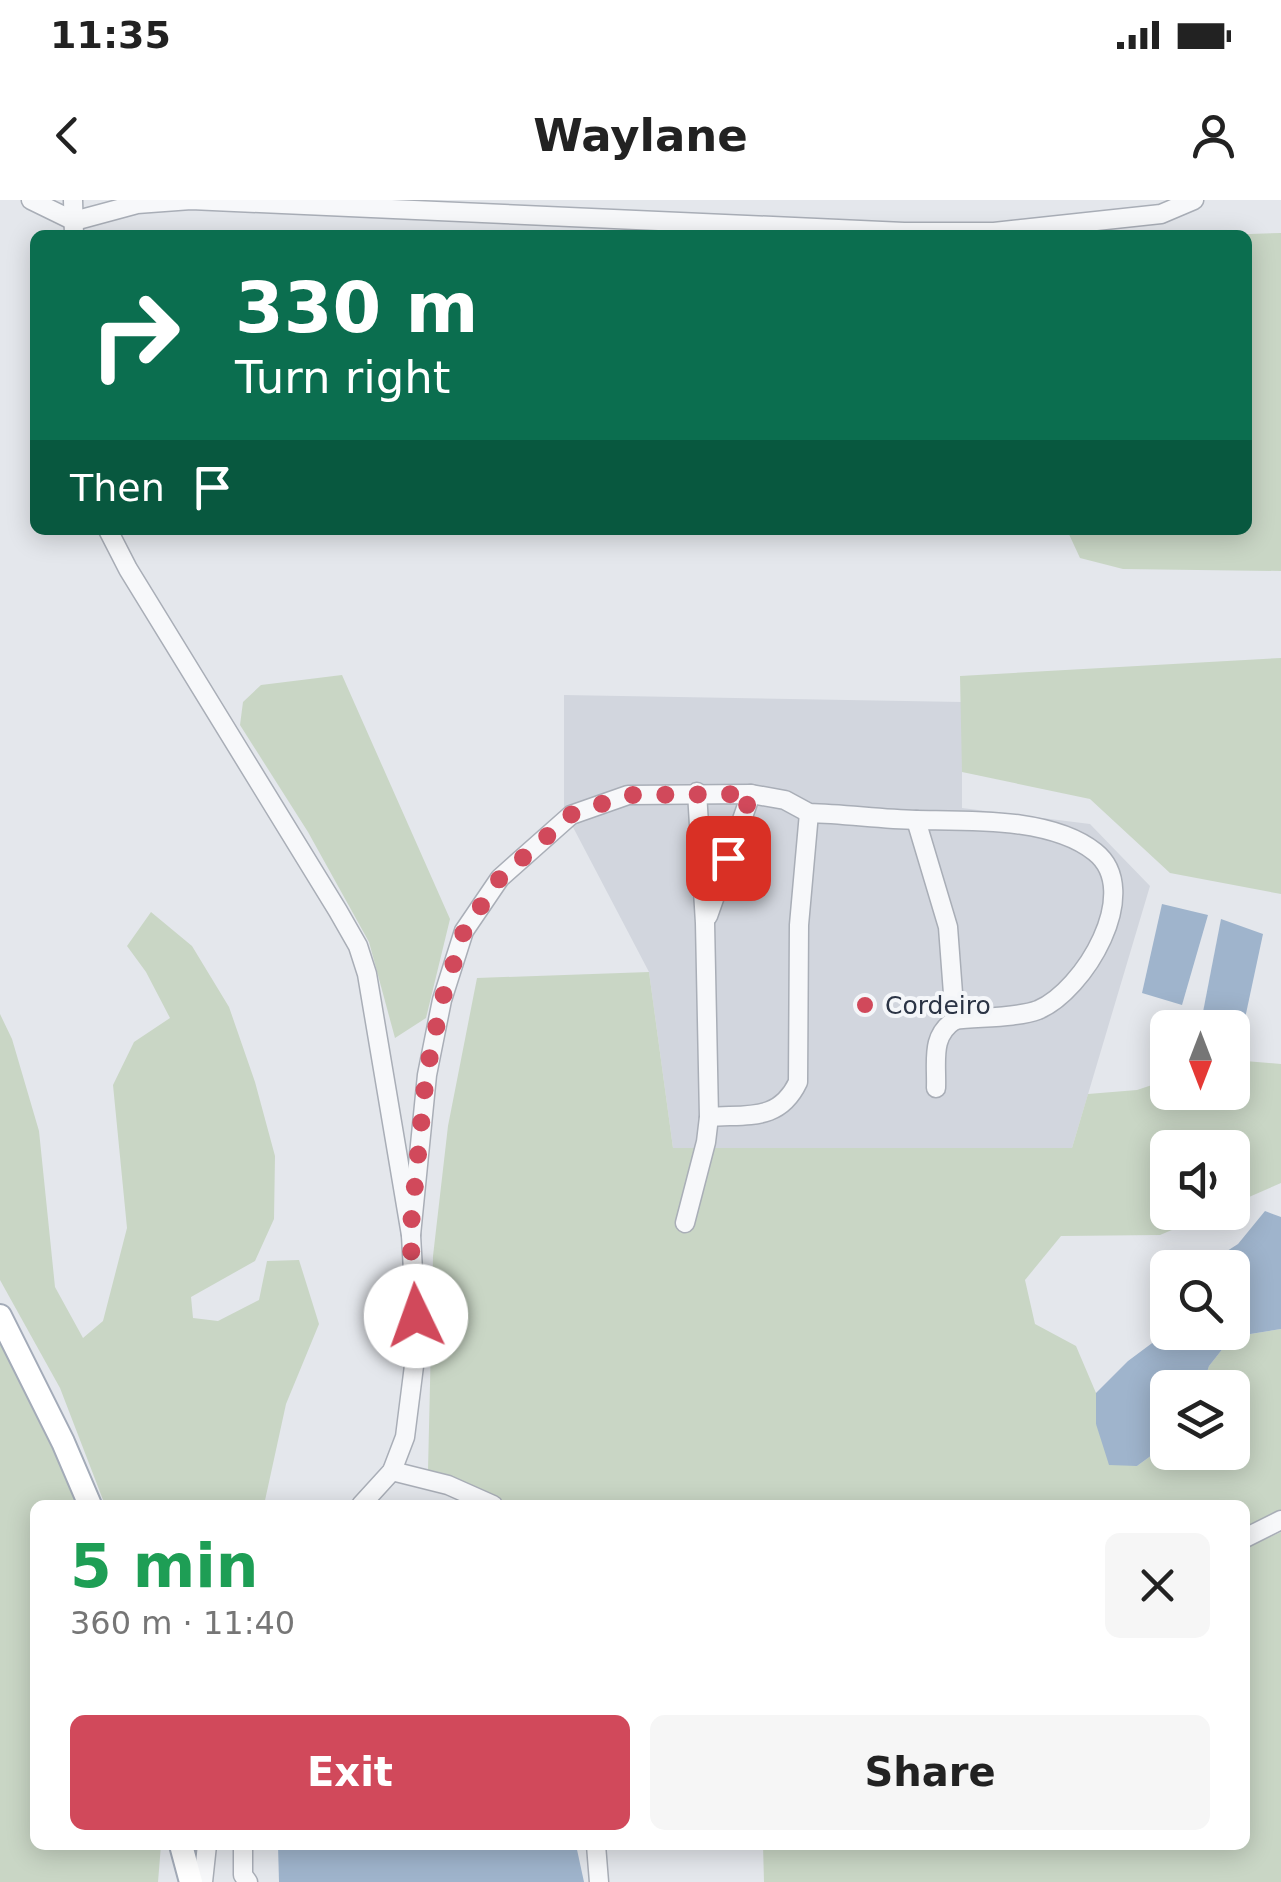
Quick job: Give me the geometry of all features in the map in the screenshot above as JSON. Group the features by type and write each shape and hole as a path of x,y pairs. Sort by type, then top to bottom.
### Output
{"main road":[{"path":"0,1316 88,1500"},
{"path":"182,1850 191,1882"}],"street":[{"path":"32,200 74,228"},
{"path":"73,200 74,228"},
{"path":"74,228 136,204 191,200 841,230"},
{"path":"1013,230 1161,214 1194,200"},
{"path":"110,535 128,570 358,946 376,1017 410,1235 417,1342 405,1437 392,1471 366,1500"},
{"path":"685,1223 709,1116 705,923 697,792"},
{"path":"410,1235 426,1075 442,1000 464,931 500,878 572,814 628,795 751,794 785,800 809,813 1003,822 1040,829 1095,852 1110,870 1114,896 1091,964 1071,988 1038,1010 954,1020 942,1028 936,1088"},
{"path":"705,923 751,794"},
{"path":"709,1116 768,1113 788,1102 798,1082 799,925 809,813"},
{"path":"916,820 948,927 954,1020"},
{"path":"392,1471 448,1485 482,1500"},
{"path":"1250,1536 1281,1520"},
{"path":"203,1882 206,1850"},
{"path":"242,1850 242,1875 248,1882"},
{"path":"596,1850 598,1882"}],"shaded area":[{"path":"564,695 962,702 962,808 1090,824 1150,886 1072,1148 673,1148 649,972 564,810"}],"green space":[{"path":"1281,233 1281,571 1123,569 1080,558 1069,535 1252,535 1252,234"},
{"path":"1281,658 1281,894 1170,873 1090,799 962,772 960,676"},
{"path":"342,675 450,919 426,1018 395,1038 369,942 308,832 240,725 243,702 261,685"},
{"path":"151,912 192,946 229,1007 275,1156 274,1219 255,1261 191,1297 193,1318 218,1321 259,1300 267,1261 299,1260 319,1324 286,1404 265,1500 103,1500 60,1388 0,1280 0,1014 12,1039 39,1131 55,1287 83,1338 103,1321 127,1228 113,1085 134,1042 170,1018 127,946"},
{"path":"649,972 673,1148 1072,1148 1088,1094 1150,1086 1150,1110 1250,1110 1250,1061 1281,1064 1281,1183 1250,1197 1250,1130 1150,1130 1150,1230 1172,1230 1160,1235 1061,1236 1025,1280 1035,1324 1076,1346 1096,1393 1096,1424 1137,1466 1150,1456 1150,1470 1250,1470 1250,1370 1208,1370 1222,1350 1250,1350 1250,1334 1281,1329 1281,1511 1250,1526 1250,1500 498,1500 428,1470 433,1256 448,1126 477,978"},
{"path":"0,1341 31,1397 76,1500 30,1500 30,1850 161,1850 158,1882 0,1882"},
{"path":"1281,1532 1281,1882 764,1882 763,1850 1250,1850 1250,1546"}],"water":[{"path":"1162,904 1208,915 1182,1005 1142,993"},
{"path":"1221,919 1263,934 1247,1010 1203,1010"},
{"path":"1265,1211 1281,1217 1281,1329 1250,1334 1250,1250 1229,1250"},
{"path":"1150,1345 1150,1350 1222,1350 1208,1370 1150,1370 1150,1456 1137,1466 1109,1465 1096,1424 1096,1393"},
{"path":"278,1850 577,1850 584,1882 279,1882"}],"place":[{"name":"Cordeiro","path":"865,1005"}],"route":[{"path":"416,1316 410,1235 426,1075 442,1000 464,931 500,878 572,814 628,795 751,794 728,858"}]}
